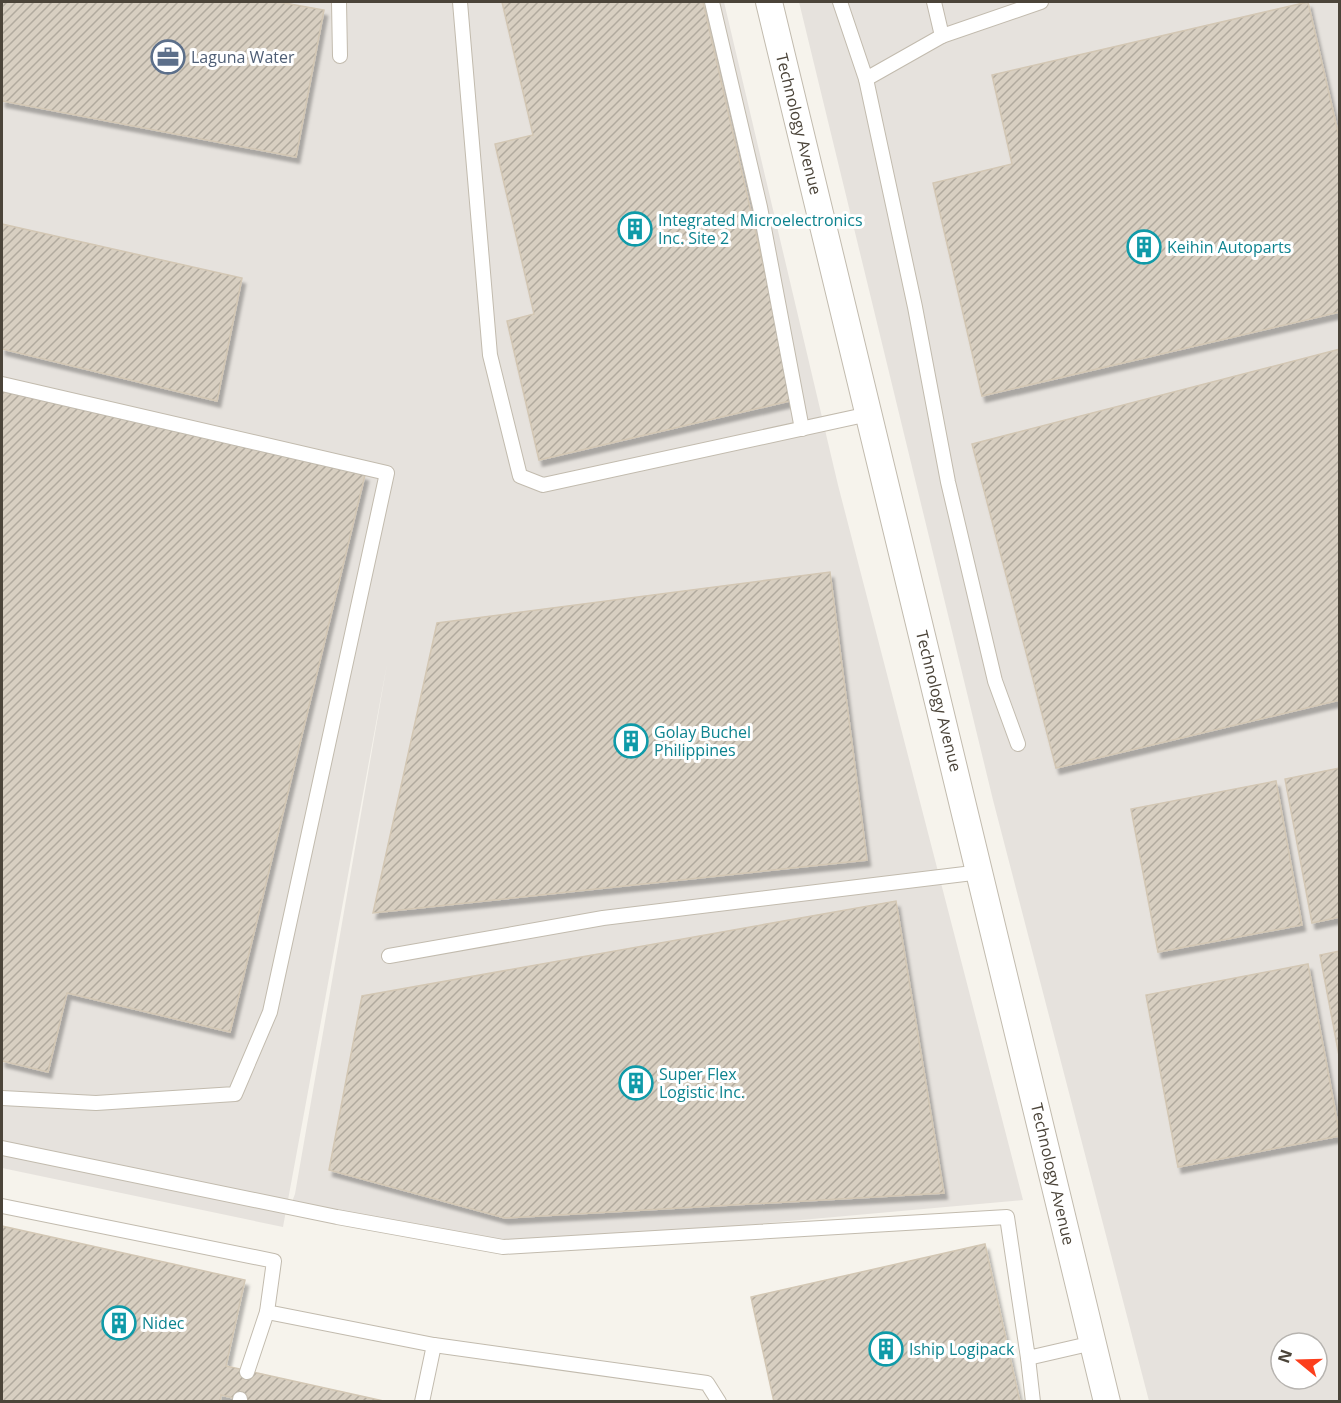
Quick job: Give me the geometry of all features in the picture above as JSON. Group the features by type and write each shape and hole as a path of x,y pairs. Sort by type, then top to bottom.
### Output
{"street":[{"name":"Technology Avenue","path":"769,2 1107,1401"}],"lane":[{"path":"339,2 340,56"},
{"path":"460,2 490,355 520,476 543,486 869,414"},
{"path":"712,2 760,207 802,429"},
{"path":"840,2 867,79 915,308 948,482 995,681 1018,744"},
{"path":"933,2 942,36"},
{"path":"867,79 942,36 1041,2"},
{"path":"2,384 387,473 270,1012 235,1094 96,1103 2,1098"},
{"path":"389,956 603,918 981,872"},
{"path":"2,1148 337,1217 503,1247 1007,1216 1033,1401"},
{"path":"2,1206 274,1261 267,1312 248,1372"},
{"path":"267,1312 434,1345 707,1383 719,1401"},
{"path":"1028,1358 1093,1343"},
{"path":"422,1401 434,1345"}],"shaded area":[{"path":"2,2 724,2 838,485 1023,1200 503,1247 290,1207 295,1194 387,664 283,1227 2,1168"},
{"path":"799,2 1339,2 1339,1401 1149,1401 993,800"}],"building":[{"name":"Laguna Water","path":"2,2 279,2 324,10 296,157 2,101"},
{"name":"Integrated Microelectronics Inc. Site 2","path":"502,2 703,2 794,400 539,460 507,321 534,314 495,144 533,135"},
{"name":"Keihin Autoparts","path":"1308,2 1340,141 1340,312 982,396 933,183 1012,164 992,75"},
{"path":"2,224 242,278 217,401 2,349"},
{"path":"1340,349 1340,700 1056,768 972,444"},
{"path":"2,387 365,475 230,1032 67,993 48,1072 2,1061"},
{"name":"Golay Buchel Philippines","path":"830,572 867,860 373,913 437,623"},
{"path":"1340,768 1340,917 1312,923 1285,779"},
{"path":"1276,781 1302,925 1158,952 1131,809"},
{"name":"Super Flex Logistic Inc.","path":"896,901 944,1193 505,1218 329,1170 362,996"},
{"path":"1340,951 1340,1061 1320,955"},
{"path":"1308,964 1340,1136 1178,1167 1146,995"},
{"name":"Nidec","path":"2,1226 245,1280 226,1366 388,1402 250,1402 221,1395 220,1402 2,1402"},
{"name":"Iship Logipack","path":"985,1244 1020,1402 774,1402 751,1297"}],"place":[{"name":"Laguna Water","path":"168,57"},
{"name":"Integrated Microelectronics Inc. Site 2","path":"635,229"},
{"name":"Keihin Autoparts","path":"1144,247"},
{"name":"Golay Buchel Philippines","path":"631,741"},
{"name":"Super Flex Logistic Inc.","path":"636,1083"},
{"name":"Nidec","path":"119,1323"},
{"name":"Iship Logipack","path":"886,1349"}]}
